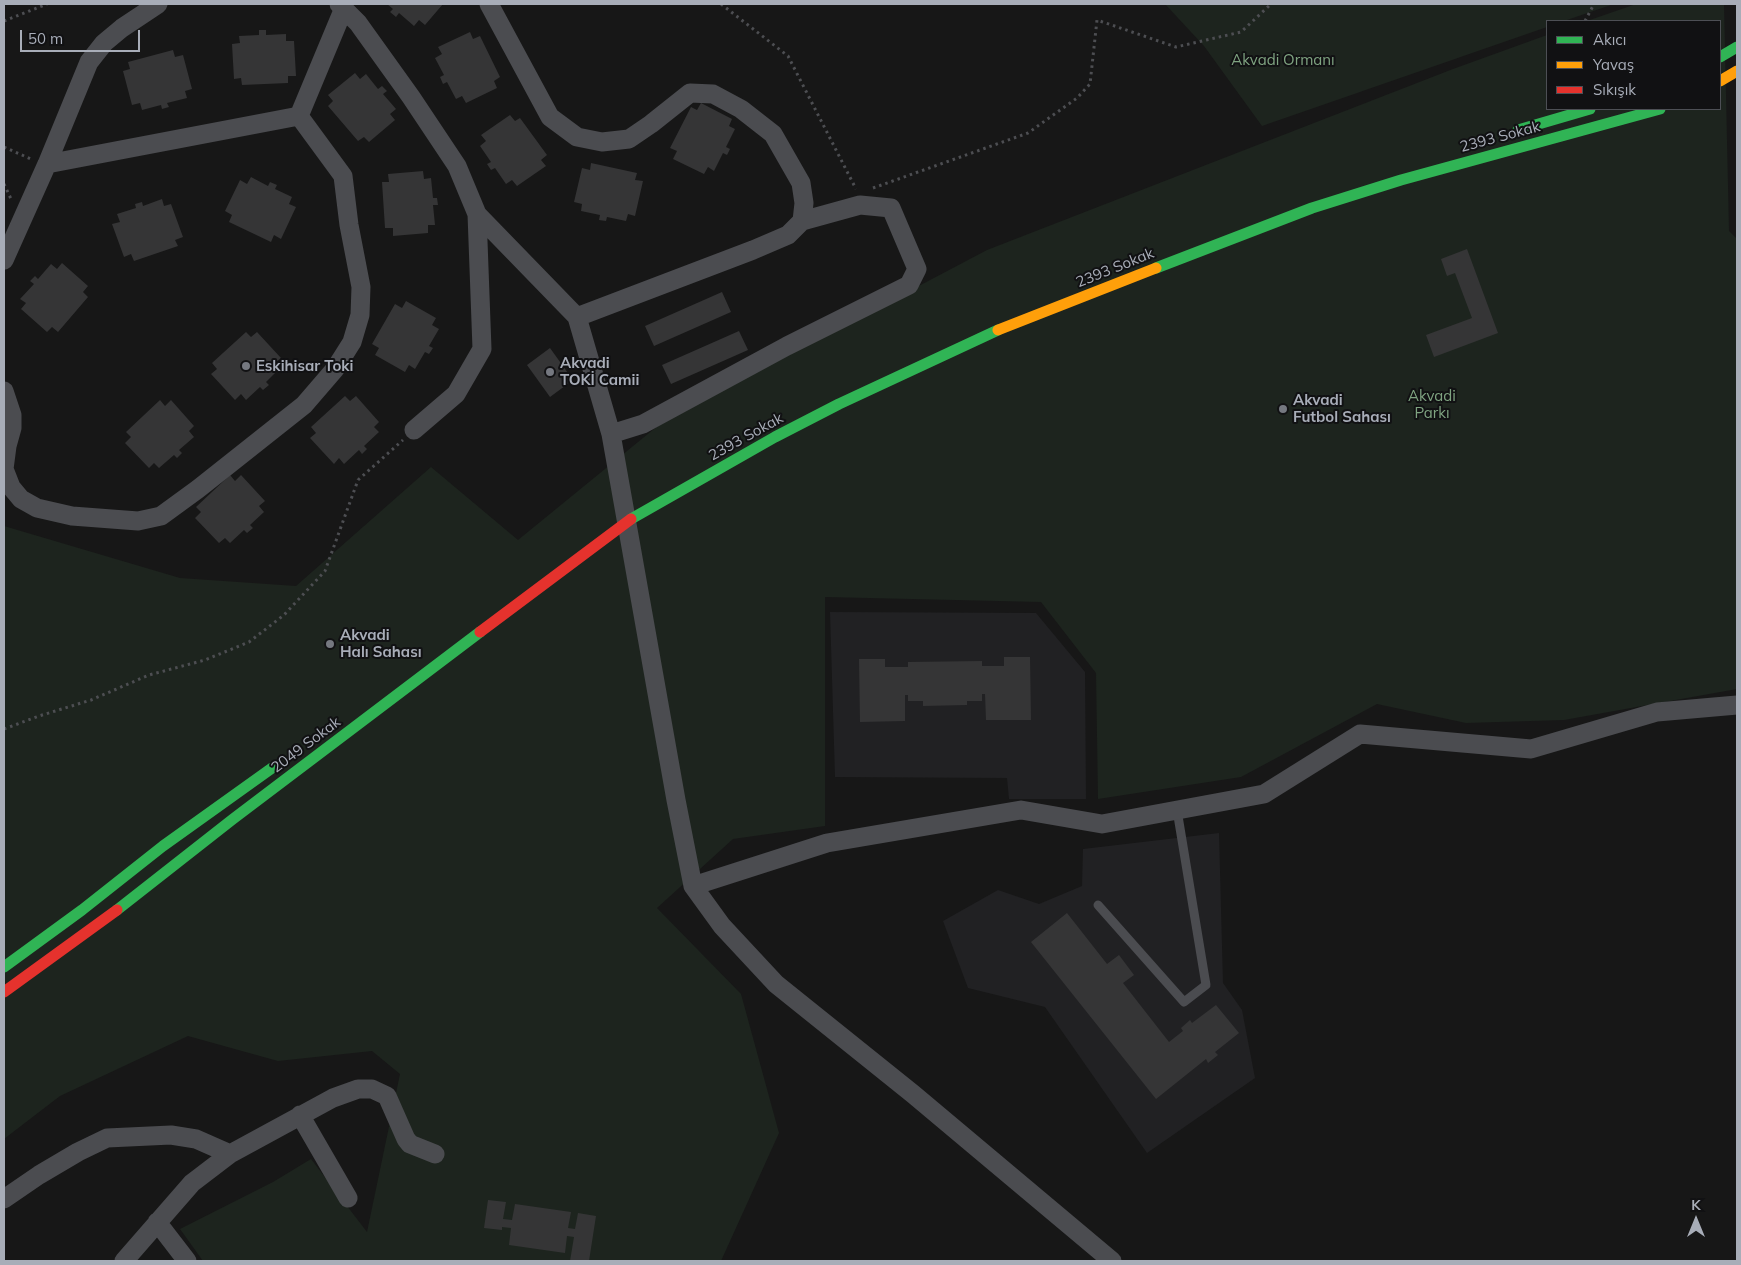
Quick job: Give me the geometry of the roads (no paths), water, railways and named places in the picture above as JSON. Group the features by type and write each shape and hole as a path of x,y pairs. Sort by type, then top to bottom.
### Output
{"main road":[{"path":"1721,56 1737,47"},
{"path":"1721,80 1737,71"},
{"name":"2393 Sokak","path":"1504,134 1587,110"},
{"name":"2393 Sokak","path":"624,510 839,404 994,332 1218,243 1312,208 1401,180 1657,110"},
{"name":"2049 Sokak","path":"4,992 94,928 281,783 624,510"},
{"name":"2049 Sokak","path":"4,967 82,910 163,846 281,762"}],"street":[{"path":"4,260 47,164 89,62 104,43 122,28 158,4"},
{"path":"488,4 550,117 577,137 602,142 629,139 652,124 690,93 713,94 740,109 773,134 801,183 804,203 802,221"},
{"path":"299,116 341,6 358,22 412,97 457,166 477,214 482,349 456,394 414,430"},
{"path":"47,164 299,116"},
{"path":"4,394 12,415 12,428 4,469 11,487 21,499 37,508 72,516 138,521 161,516 304,405 335,369 352,342 360,315 361,287 349,225 344,176 299,116"},
{"path":"577,317 779,239 788,235 802,221 860,205 891,208 916,269 909,285 787,346 643,424 611,434"},
{"path":"477,214 577,317 611,434 693,886 722,926 776,984 913,1094 1112,1261"},
{"path":"693,886 827,843 1021,810 1102,824 1264,794 1360,734 1532,749 1657,712 1737,705"},
{"path":"124,1261 192,1183 230,1154 300,1114 358,1089 372,1089 387,1096 410,1144 435,1154"},
{"path":"300,1114 348,1198"},
{"path":"4,1200 39,1175 78,1152 108,1138 171,1135 196,1139 230,1154"},
{"path":"157,1222 187,1261"}],"lane":[{"path":"1098,906 1184,1002 1206,984 1176,810"}],"place":[{"name":"Eskihisar Toki","path":"246,366"},
{"name":"Akvadi TOKİ Camii","path":"550,372"},
{"name":"Akvadi Futbol Sahası","path":"1283,409"},
{"name":"Akvadi Halı Sahası","path":"330,644"}],"park label":[{"name":"Akvadi Ormanı","path":"1283,60"},
{"name":"Akvadi Parkı","path":"1432,404"}]}
